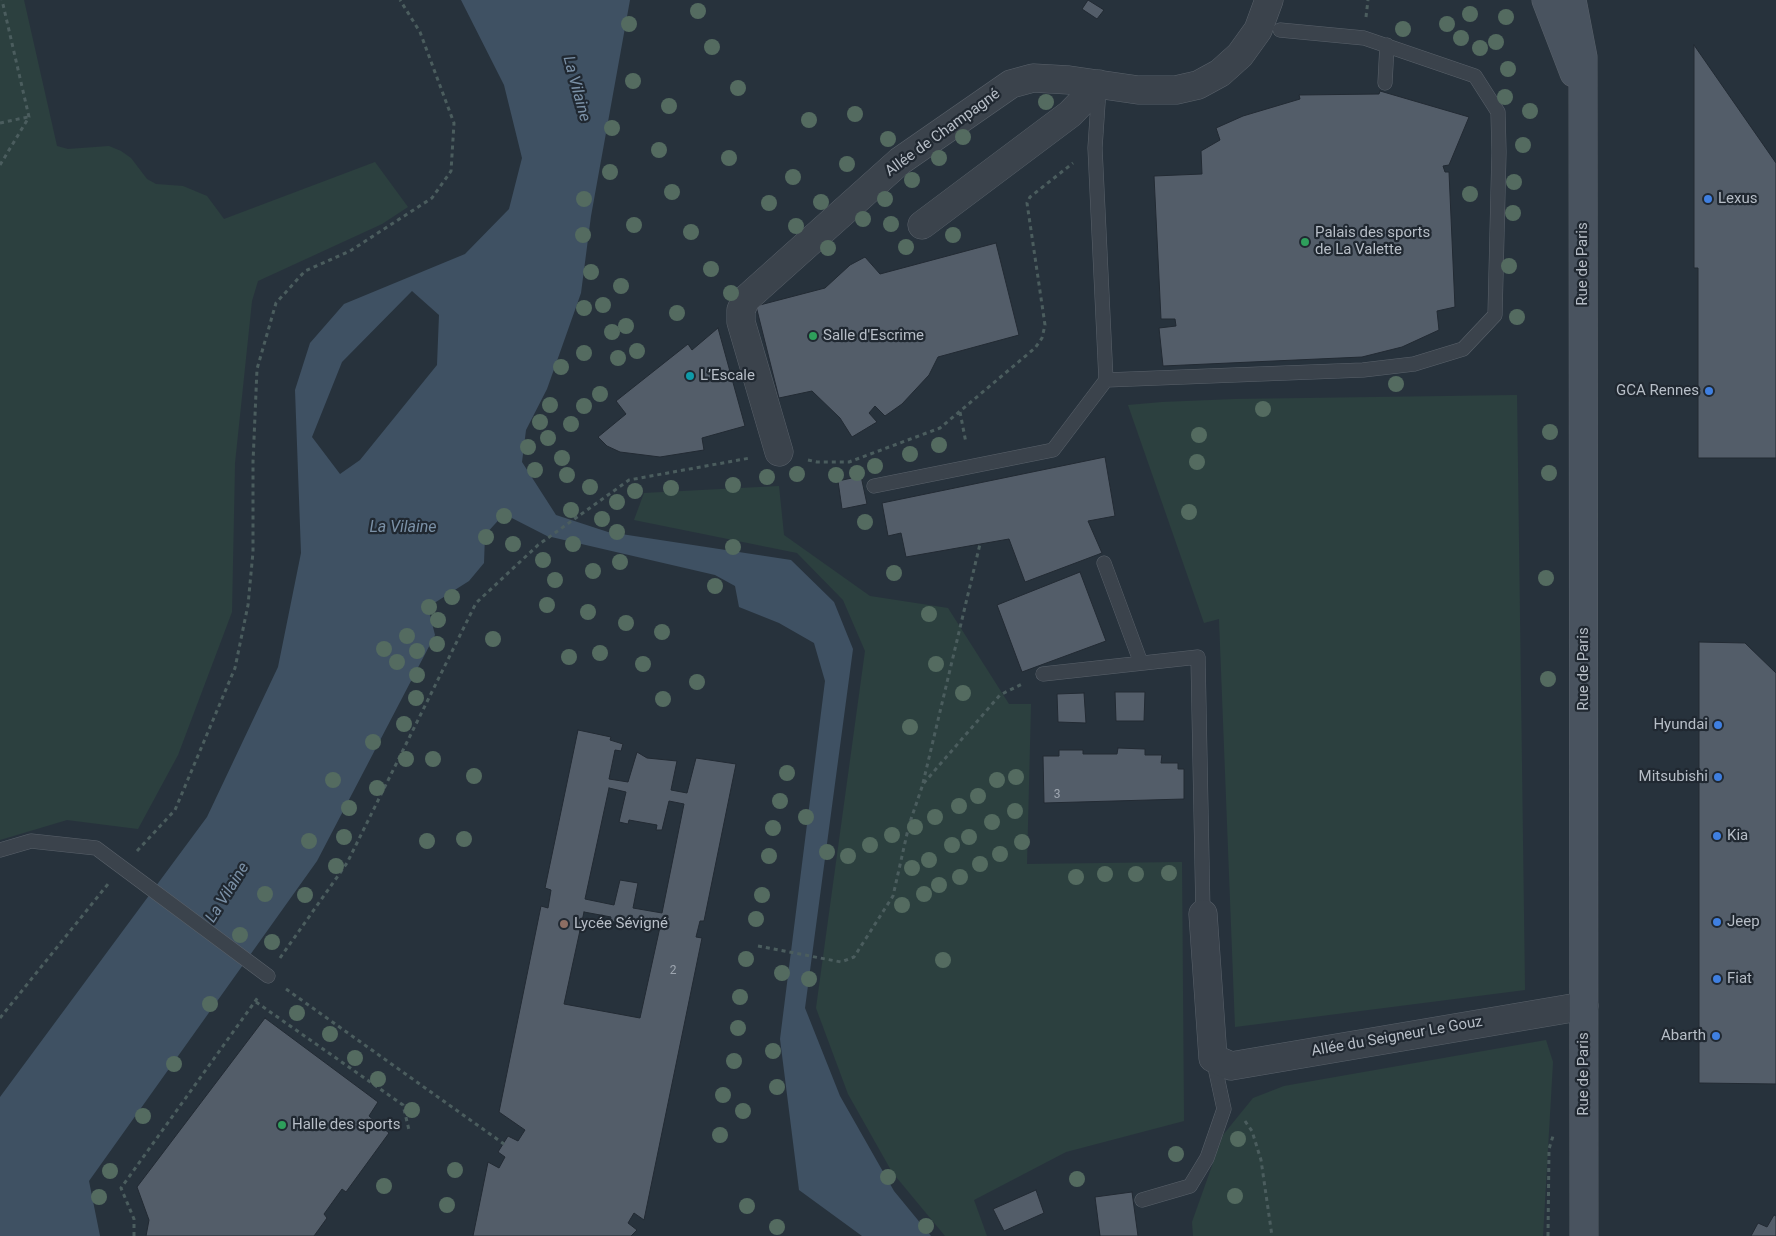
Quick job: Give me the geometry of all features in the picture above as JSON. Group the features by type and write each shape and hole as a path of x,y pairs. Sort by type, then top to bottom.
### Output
{"main road":[{"name":"Rue de Paris","path":"1546,0 1570,59 1583,102"},
{"name":"Rue de Paris","path":"1572,0 1580,32 1583,57 1584,1236"}],"street":[{"name":"Allée de Champagné","path":"780,452 741,322 741,310 746,299 900,161 1011,84 1033,78 1099,84 1138,90 1176,90 1198,85 1220,73 1240,55 1258,30 1269,0"},
{"path":"922,224 1070,114 1099,84"},
{"path":"1203,914 1212,1058"},
{"name":"Allée du Seigneur Le Gouz","path":"1212,1058 1231,1066 1584,1006"}],"lane":[{"path":"1106,380 1363,370 1414,364 1463,349 1496,315 1498,112 1475,76 1364,38 1280,30"},
{"path":"1385,83 1387,45"},
{"path":"874,486 1053,450 1106,380 1095,148 1099,84"},
{"path":"1104,563 1141,663"},
{"path":"1043,674 1198,657 1203,914"},
{"path":"0,850 31,841 96,848 268,976"},
{"path":"1142,1200 1190,1186 1207,1158 1224,1109 1212,1058"}],"path":[{"path":"0,165 29,117 2,0"},
{"path":"0,1018 122,866 175,810 235,668 248,605 253,552 253,462 258,370 276,304 305,271 350,251 432,198 451,171 454,123 420,32 400,0"},
{"path":"0,124 29,117"},
{"path":"504,1144 268,976 347,864 476,603 538,545 629,480 780,452 817,462 849,462 940,428 1035,348 1042,338 1045,324 1027,203 1030,197 1095,148"},
{"path":"758,946 840,962 854,957 893,896 909,825 923,784 980,544"},
{"path":"923,784 1000,695 1043,674"},
{"path":"134,1236 134,1218 121,1188 256,1002 403,1105 409,1130"},
{"path":"1243,1118 1252,1131 1261,1160 1272,1236"},
{"path":"1548,1236 1549,1148"}],"green space":[{"path":"0,0 24,0 57,146 68,149 109,146 121,151 131,158 147,179 156,184 183,186 207,196 224,219 375,162 408,207 382,224 258,281 252,301 235,463 232,612 178,755 138,829 67,820 0,840"},
{"path":"1517,395 1525,990 1235,1027 1219,619 1204,623 1128,405 1235,399"},
{"path":"779,486 784,535 870,596 948,608 1009,704 1031,704 1027,864 1182,862 1184,1121 1066,1152 974,1200 987,1236 945,1236 892,1172 848,1094 816,1008 865,651 843,600 797,553 634,520 644,493"},
{"path":"1546,1040 1553,1062 1543,1236 1193,1236 1192,1222 1223,1135 1253,1098 1284,1086"}],"water":[{"name":"La Vilaine","path":"461,0 630,0 591,216 581,293 547,389 526,430 522,462 556,515 608,532 791,560 834,602 853,649 805,1008 840,1096 894,1191 931,1236 862,1236 799,1190 780,1039 825,681 814,643 779,623 739,607 735,586 715,575 547,536 504,514 485,535 484,563 469,581 428,607 435,635 317,861 89,1181 100,1236 0,1236 0,1097 207,817 278,667 301,553 295,390 310,343 344,304 465,254 509,209 522,158 504,85","holes":["412,291 439,315 437,365 360,460 340,474 312,437 342,362"]}],"building":[{"path":"1088,0 1104,10 1097,19 1082,9"},
{"path":"1694,45 1776,163 1776,458 1698,458 1698,268 1694,268"},
{"name":"Palais des sports de La Valette","path":"1380,91 1469,117 1449,165 1443,166 1445,172 1449,172 1455,307 1437,311 1439,330 1402,347 1362,357 1163,366 1159,328 1176,326 1175,319 1161,319 1154,176 1202,174 1201,151 1220,140 1216,128 1243,116 1300,99 1299,95 1379,94"},
{"path":"996,243 1019,335 938,357 929,375 902,404 885,416 875,406 869,413 877,422 852,437 840,418 812,391 779,398 756,306 825,288 850,265 865,257 880,274"},
{"name":"L’Escale","path":"718,328 745,426 702,438 704,450 660,457 620,452 607,446 598,437 626,414 616,401 688,344 692,350"},
{"path":"1105,457 1115,516 1088,521 1102,553 1025,582 1009,539 906,557 901,533 888,536 882,503"},
{"path":"861,476 867,504 842,509 838,481"},
{"path":"1080,572 1106,641 1022,672 997,605"},
{"path":"1699,642 1745,643 1776,673 1776,1084 1699,1083"},
{"path":"1115,692 1145,692 1144,721 1116,721"},
{"path":"1084,693 1086,723 1058,722 1057,694"},
{"name":"Lycée Sévigné","path":"578,730 611,737 610,740 623,744 621,751 615,750 609,779 628,782 637,752 647,758 677,761 671,790 687,793 696,758 736,764 704,921 700,921 696,937 702,938 644,1220 634,1213 628,1223 637,1230 631,1236 473,1236 488,1162 499,1168 505,1157 498,1152 508,1136 518,1141 525,1130 499,1112 541,906 548,908 551,890 545,888","holes":["609,788 626,792 619,822 628,824 629,820 657,825 656,830 662,830 669,801 684,804 662,913 633,908 638,883 620,880 614,905 585,899","584,912 611,917 610,921 628,925 630,920 660,927 640,1018 564,1004"]},
{"path":"1118,748 1145,749 1145,755 1162,755 1161,763 1178,763 1178,769 1184,769 1184,799 1044,803 1043,756 1059,756 1059,750 1083,750 1083,754 1117,754"},
{"name":"Halle des sports","path":"265,1018 378,1102 369,1116 389,1133 346,1192 342,1189 324,1214 327,1218 314,1236 146,1236 149,1220 137,1187"},
{"path":"1036,1190 1044,1213 1004,1231 993,1209"},
{"path":"1132,1192 1138,1236 1100,1236 1095,1197"},
{"path":"1774,1215 1776,1216 1776,1236 1751,1236 1758,1223 1767,1227"}],"place":[{"name":"Lexus","path":"1708,199"},
{"name":"Palais des sports de La Valette","path":"1305,242"},
{"name":"Salle d'Escrime","path":"813,336"},
{"name":"L’Escale","path":"690,376"},
{"name":"GCA Rennes","path":"1709,391"},
{"name":"Hyundai","path":"1718,725"},
{"name":"Mitsubishi","path":"1718,777"},
{"name":"Kia","path":"1717,836"},
{"name":"Jeep","path":"1717,922"},
{"name":"Lycée Sévigné","path":"564,924"},
{"name":"Fiat","path":"1717,979"},
{"name":"Abarth","path":"1716,1036"},
{"name":"Halle des sports","path":"282,1125"}]}
